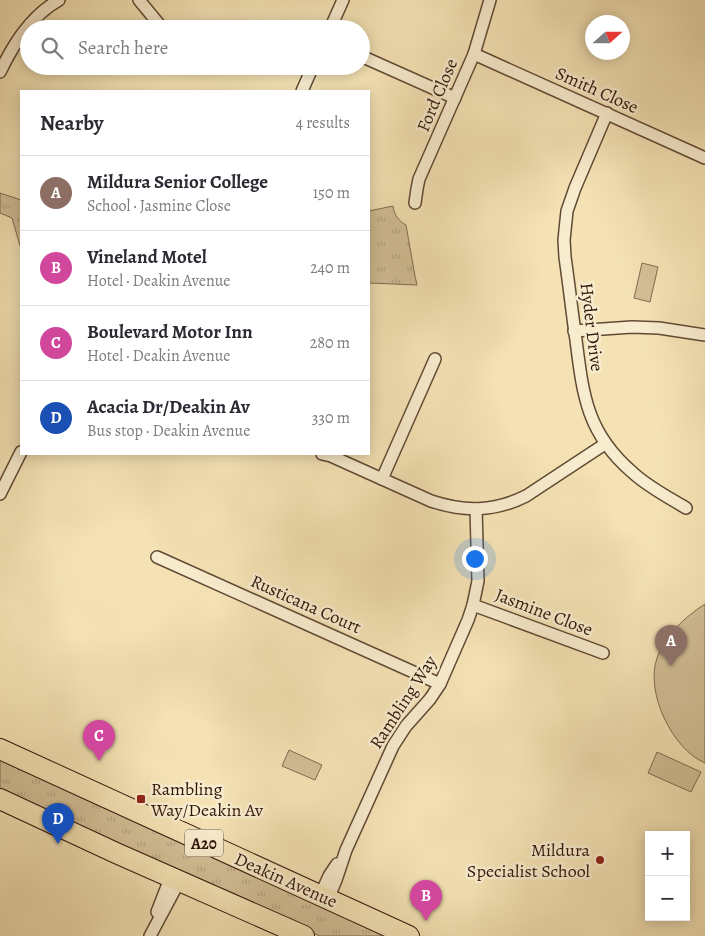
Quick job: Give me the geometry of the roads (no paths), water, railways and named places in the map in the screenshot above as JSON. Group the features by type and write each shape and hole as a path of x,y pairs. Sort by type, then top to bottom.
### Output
{"highway":[{"name":"Deakin Avenue","path":"0,749 409,936"},
{"name":"A20","path":"0,799 116,853 304,936"}],"street":[{"path":"34,20 59,0"},
{"path":"139,0 156,20"},
{"path":"334,20 343,0"},
{"name":"Ford Close","path":"415,203 419,179 474,54 490,0"},
{"path":"0,72 20,37"},
{"name":"Smith Close","path":"474,54 705,158"},
{"path":"370,60 455,98"},
{"path":"302,90 309,75"},
{"name":"Hyder Drive","path":"608,113 576,188 565,226 565,257 581,385 591,418 605,444 641,480 686,508"},
{"path":"574,331 632,327 659,328 705,335"},
{"path":"382,479 435,359"},
{"path":"326,455 442,505 454,508 476,509 504,506 526,496 605,444"},
{"path":"0,494 20,454"},
{"name":"Rambling Way","path":"324,898 329,876 346,850 393,746 406,726 430,699 440,684 462,635 473,605 478,581 476,509"},
{"name":"Rusticana Court","path":"157,557 440,684"},
{"name":"Jasmine Close","path":"473,605 603,653"},
{"path":"151,934 162,915 175,878"}],"place":[{"name":"Mildura Senior College","path":"671,666"},
{"name":"Boulevard Motor Inn","path":"99,761"},
{"name":"Rambling Way/Deakin Av","path":"141,799"},
{"name":"Acacia Dr/Deakin Av","path":"58,844"},
{"name":"Mildura Specialist School","path":"600,860"},
{"name":"Vineland Motel","path":"426,921"}]}
